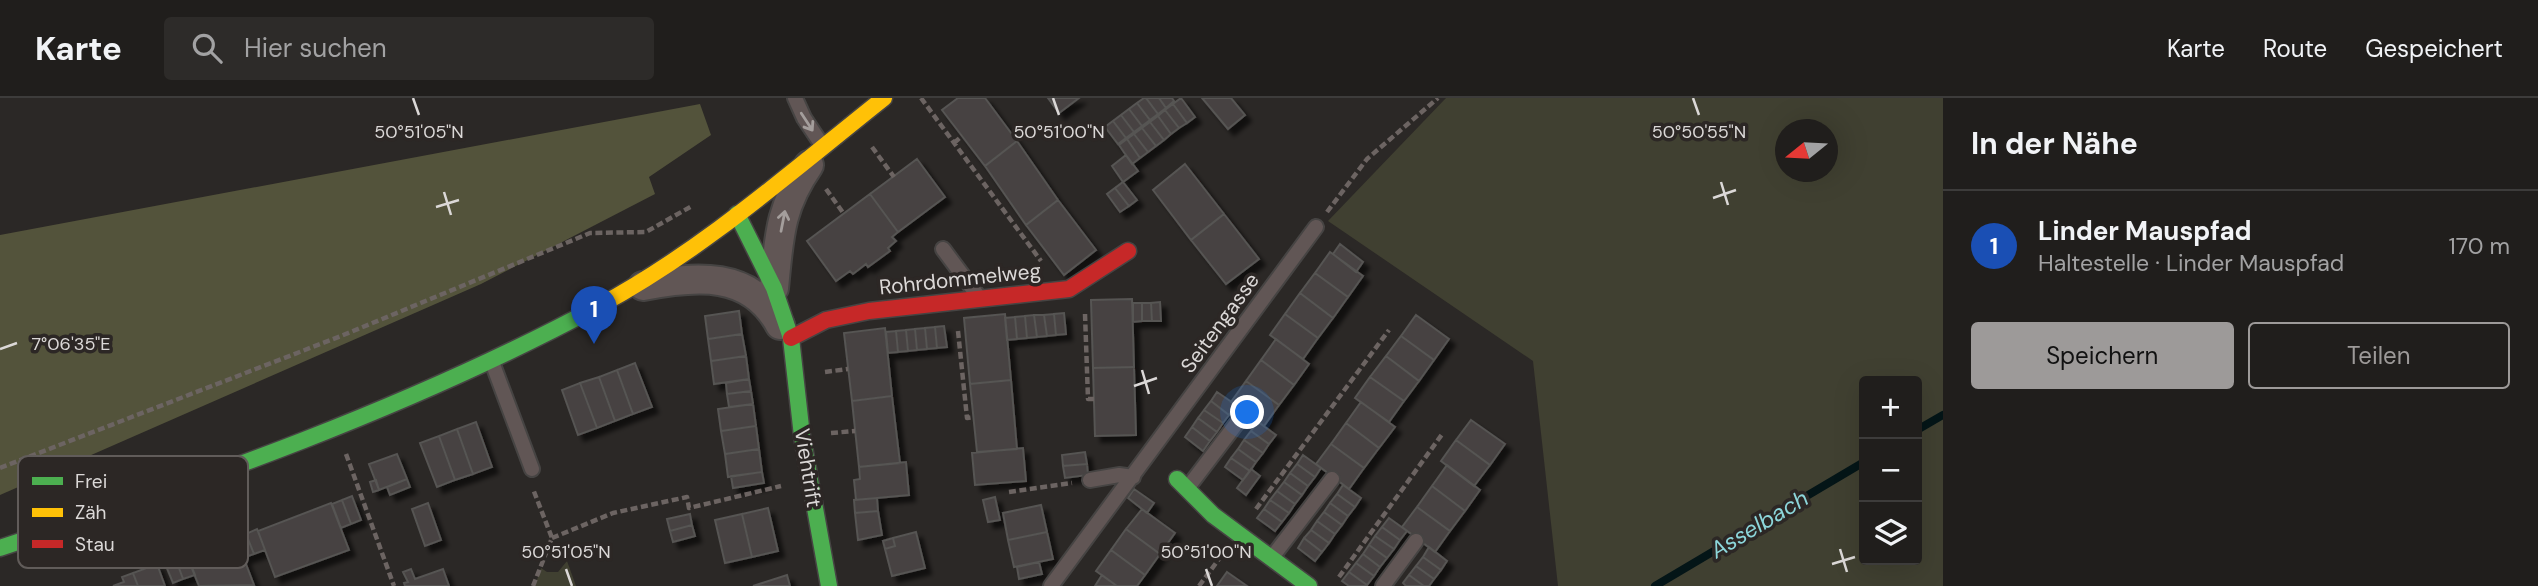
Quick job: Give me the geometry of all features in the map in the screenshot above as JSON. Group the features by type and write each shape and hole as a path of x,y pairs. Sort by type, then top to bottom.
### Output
{"street":[{"path":"248,461 336,427 492,360 632,288 703,241 884,98"},
{"name":"Viehtrift","path":"774,288 785,210 798,181 822,145"},
{"name":"Viehtrift","path":"737,214 774,288 791,344 809,479 828,586"},
{"name":"Rohrdommelweg","path":"791,344 826,320 869,311 1069,289 1128,251"},
{"name":"Viehtrift","path":"632,288 666,282 722,280 757,296 775,316 791,344"},
{"path":"1182,484 1213,516 1309,586"},
{"path":"0,548 18,542"}],"lane":[{"path":"795,98 804,118 822,145"},
{"name":"Seitengasse","path":"1051,586 1316,227"},
{"path":"943,249 979,299"},
{"path":"492,360 532,469"},
{"path":"1182,484 1243,415"},
{"path":"1090,480 1119,475 1133,477"},
{"path":"1271,559 1332,479"},
{"path":"1383,586 1416,541"}],"path":[{"path":"921,98 1037,255 1044,248"},
{"path":"1316,227 1367,159 1437,98"},
{"path":"954,143 962,136"},
{"path":"995,199 1002,193"},
{"path":"31,456 341,336 590,233 646,232 683,212"},
{"path":"1079,282 1085,303 1089,337 1088,399 1094,400"},
{"path":"955,302 964,353 967,418 973,417"},
{"path":"1237,535 1390,330"},
{"path":"336,427 392,586"},
{"path":"1332,586 1443,433"},
{"path":"0,468 18,461"},
{"path":"532,469 528,476 552,538 533,586"},
{"path":"552,538 613,513 687,497 689,508 809,479"},
{"path":"1009,492 1090,480"}],"green space":[{"path":"1446,98 1943,98 1943,586 1558,586 1533,361 1328,221"},
{"path":"700,104 711,135 649,177 655,194 481,284 89,456 18,456 18,487 0,495 0,235"},
{"path":"567,561 576,586 535,586 541,568 547,572 558,572"}],"building":[{"path":"958,98 985,98 1017,141 985,166 942,110"},
{"path":"1048,98 1079,98 1059,113"},
{"path":"1144,98 1158,114 1150,120 1137,103"},
{"path":"1146,98 1159,98 1166,108 1158,114"},
{"path":"1159,98 1172,98 1174,101 1166,108"},
{"path":"1181,98 1195,117 1187,123 1173,104"},
{"path":"1202,98 1231,98 1245,115 1228,129"},
{"path":"1137,103 1150,120 1142,126 1129,109"},
{"path":"1173,104 1187,123 1179,128 1165,110"},
{"path":"1129,109 1142,126 1134,132 1121,115"},
{"path":"1165,110 1179,128 1171,134 1158,116"},
{"path":"1121,115 1134,132 1126,138 1113,121"},
{"path":"1158,116 1171,134 1164,140 1150,122"},
{"path":"1113,121 1126,138 1118,144 1105,127"},
{"path":"1150,122 1164,140 1156,146 1142,128"},
{"path":"1142,128 1156,146 1148,152 1134,134"},
{"path":"1134,134 1148,152 1140,158 1127,139"},
{"path":"1127,139 1140,158 1132,164 1119,145"},
{"path":"1017,141 1058,200 1026,225 985,166"},
{"path":"1126,155 1138,171 1123,182 1112,166"},
{"path":"917,159 945,197 898,232 870,194"},
{"path":"1185,164 1224,214 1191,240 1153,190"},
{"path":"1123,182 1137,200 1129,206 1115,188"},
{"path":"1115,188 1129,206 1120,212 1107,194"},
{"path":"870,194 898,232 892,237 896,241 888,248 890,251 868,267 866,264 853,274 850,271 836,281 807,241"},
{"path":"1058,200 1096,250 1064,275 1026,225"},
{"path":"1224,214 1259,259 1226,284 1191,240"},
{"path":"1340,244 1363,262 1356,272 1333,254"},
{"path":"1330,252 1363,276 1348,297 1315,273"},
{"path":"1315,273 1348,297 1333,318 1300,293"},
{"path":"1300,293 1333,318 1318,338 1285,314"},
{"path":"1132,299 1134,367 1093,368 1091,300"},
{"path":"1160,302 1161,321 1152,321 1151,303"},
{"path":"1133,303 1142,303 1142,321 1133,322"},
{"path":"1142,303 1151,303 1152,321 1142,321"},
{"path":"739,311 742,334 708,339 705,316"},
{"path":"1064,313 1066,334 1056,335 1054,314"},
{"path":"1005,314 1011,380 970,384 964,318"},
{"path":"1054,314 1056,335 1047,336 1044,315"},
{"path":"1285,314 1318,338 1303,359 1270,335"},
{"path":"1034,315 1044,315 1047,336 1037,337"},
{"path":"1034,315 1037,337 1027,338 1025,316"},
{"path":"1416,315 1449,339 1434,360 1401,336"},
{"path":"1025,316 1027,338 1017,339 1015,317"},
{"path":"1015,317 1017,339 1007,340 1005,318"},
{"path":"944,326 947,347 937,348 935,327"},
{"path":"935,327 937,348 927,349 925,328"},
{"path":"885,328 892,396 852,401 844,333"},
{"path":"925,328 927,349 917,350 915,329"},
{"path":"915,329 917,350 908,351 906,330"},
{"path":"906,330 908,351 898,352 896,331"},
{"path":"896,331 898,352 888,353 886,332"},
{"path":"742,334 746,356 711,361 708,339"},
{"path":"1401,336 1434,360 1419,381 1386,356"},
{"path":"1276,339 1309,364 1294,385 1261,360"},
{"path":"746,356 749,379 714,384 711,361"},
{"path":"1386,356 1419,381 1404,401 1370,377"},
{"path":"1261,360 1294,385 1279,405 1246,381"},
{"path":"635,363 652,407 633,414 617,370"},
{"path":"1134,367 1136,435 1095,436 1093,368"},
{"path":"617,370 633,414 615,421 599,377"},
{"path":"599,377 615,421 597,428 580,383"},
{"path":"1370,377 1404,401 1389,422 1355,398"},
{"path":"749,379 751,391 727,394 726,383"},
{"path":"1011,380 1017,449 977,452 970,384"},
{"path":"1246,381 1279,405 1264,426 1231,402"},
{"path":"580,383 597,428 578,435 562,390"},
{"path":"751,391 753,404 729,407 727,394"},
{"path":"1217,392 1236,405 1229,415 1211,401"},
{"path":"892,396 900,463 859,467 852,401"},
{"path":"1211,401 1229,415 1223,423 1204,410"},
{"path":"1361,402 1395,427 1379,448 1346,423"},
{"path":"753,404 756,426 721,431 718,409"},
{"path":"1204,410 1223,423 1217,432 1198,418"},
{"path":"1198,418 1217,432 1210,441 1192,427"},
{"path":"1471,420 1505,444 1490,465 1456,440"},
{"path":"476,422 492,467 473,474 457,429"},
{"path":"1258,422 1276,435 1269,444 1251,431"},
{"path":"1346,423 1379,448 1364,468 1331,444"},
{"path":"756,426 759,449 725,454 721,431"},
{"path":"1192,427 1210,441 1203,451 1185,437"},
{"path":"457,429 473,474 455,480 439,436"},
{"path":"1251,431 1269,444 1263,453 1244,440"},
{"path":"439,436 455,480 437,487 420,443"},
{"path":"1244,440 1263,453 1256,462 1238,449"},
{"path":"1456,440 1490,465 1474,486 1441,461"},
{"path":"1331,444 1364,468 1349,489 1316,464"},
{"path":"1023,448 1026,481 975,485 972,453"},
{"path":"759,449 762,472 728,477 725,454"},
{"path":"1238,449 1256,462 1250,471 1231,458"},
{"path":"1085,452 1087,464 1063,466 1062,455"},
{"path":"397,454 407,479 379,490 369,464"},
{"path":"1303,455 1321,468 1315,477 1297,464"},
{"path":"1231,458 1250,471 1243,480 1225,467"},
{"path":"906,462 909,495 856,500 854,480 860,479 859,467"},
{"path":"1087,464 1088,475 1065,478 1063,466"},
{"path":"1297,464 1315,477 1308,486 1290,473"},
{"path":"1447,465 1480,490 1465,511 1432,486"},
{"path":"1251,469 1260,476 1246,495 1237,488"},
{"path":"762,472 764,483 733,488 731,476"},
{"path":"1290,473 1308,486 1302,495 1284,482"},
{"path":"407,479 410,487 390,495 387,487"},
{"path":"376,480 379,490 373,492 370,482"},
{"path":"1284,482 1302,495 1295,504 1277,491"},
{"path":"1343,485 1361,498 1355,507 1337,494"},
{"path":"1432,486 1465,511 1450,531 1417,507"},
{"path":"1134,489 1154,503 1147,513 1128,498"},
{"path":"1277,491 1295,504 1289,513 1270,500"},
{"path":"1337,494 1355,507 1348,516 1330,503"},
{"path":"352,496 361,520 351,524 342,500"},
{"path":"995,497 1000,520 988,522 983,500"},
{"path":"877,498 878,511 855,513 854,500"},
{"path":"342,500 351,524 341,528 332,504"},
{"path":"1270,500 1289,513 1282,522 1264,509"},
{"path":"331,503 349,550 275,577 258,531"},
{"path":"428,503 441,540 425,546 412,509"},
{"path":"1330,503 1348,516 1342,525 1324,512"},
{"path":"1041,505 1047,532 1008,540 1003,513"},
{"path":"1417,507 1450,531 1435,552 1402,527"},
{"path":"768,508 778,551 752,557 742,514"},
{"path":"1142,509 1175,533 1160,554 1126,529"},
{"path":"1264,509 1282,522 1275,531 1257,518"},
{"path":"878,511 882,535 858,540 855,513"},
{"path":"1324,512 1342,525 1335,534 1317,521"},
{"path":"690,514 692,525 670,531 667,519"},
{"path":"742,514 752,557 725,563 715,520"},
{"path":"1389,518 1407,531 1400,540 1382,527"},
{"path":"1317,521 1335,534 1329,543 1311,530"},
{"path":"692,525 695,536 673,542 670,531"},
{"path":"1382,527 1400,540 1394,549 1375,536"},
{"path":"257,529 265,550 254,554 248,533"},
{"path":"1126,529 1160,554 1145,575 1111,550"},
{"path":"1311,530 1329,543 1322,552 1304,538"},
{"path":"916,532 925,568 892,576 885,549 895,546 893,538"},
{"path":"1047,532 1053,559 1014,567 1008,540"},
{"path":"1375,536 1394,549 1387,558 1369,545"},
{"path":"893,538 895,546 885,549 883,541"},
{"path":"1304,538 1322,552 1315,561 1298,548"},
{"path":"248,539 254,554 248,556"},
{"path":"1369,545 1387,558 1380,567 1363,554"},
{"path":"1429,547 1447,561 1441,570 1423,557"},
{"path":"1111,550 1145,575 1137,586 1117,586 1096,571"},
{"path":"1363,554 1380,567 1374,576 1356,563"},
{"path":"1423,557 1441,570 1434,579 1416,566"},
{"path":"1039,562 1042,574 1019,579 1017,567"},
{"path":"1356,563 1374,576 1367,585 1349,572"},
{"path":"1416,566 1434,579 1429,586 1424,586 1409,575"},
{"path":"146,568 158,568 165,586 138,586 133,573"},
{"path":"167,568 179,568 183,579 173,583"},
{"path":"179,568 192,568 195,575 183,579"},
{"path":"192,568 247,568 254,585 199,586"},
{"path":"411,569 415,579 443,569 449,586 405,586 404,583 408,582 403,572"},
{"path":"1227,572 1247,586 1217,586"},
{"path":"1349,572 1367,586 1349,586 1342,581"},
{"path":"133,573 138,586 113,586 124,582 122,577"},
{"path":"787,575 790,586 753,586"},
{"path":"1102,575 1117,586 1095,586"},
{"path":"1409,575 1424,586 1406,586 1403,583"}],"waterway":[{"name":"Asselbach","path":"1922,427 1943,415"},
{"name":"Asselbach","path":"1655,586 1859,465"}],"traffic: fast":[{"path":"737,214 774,288 791,338 802,436 829,586"},
{"path":"248,461 454,377 599,306"},
{"path":"1177,479 1213,515 1309,586"},
{"path":"0,548 18,542"}],"traffic: slow":[{"path":"599,306 711,235 884,98"}],"traffic: jam":[{"path":"791,338 826,320 869,311 1069,289 1128,251"}],"place":[{"name":"Linder Mauspfad","path":"594,344"}]}
